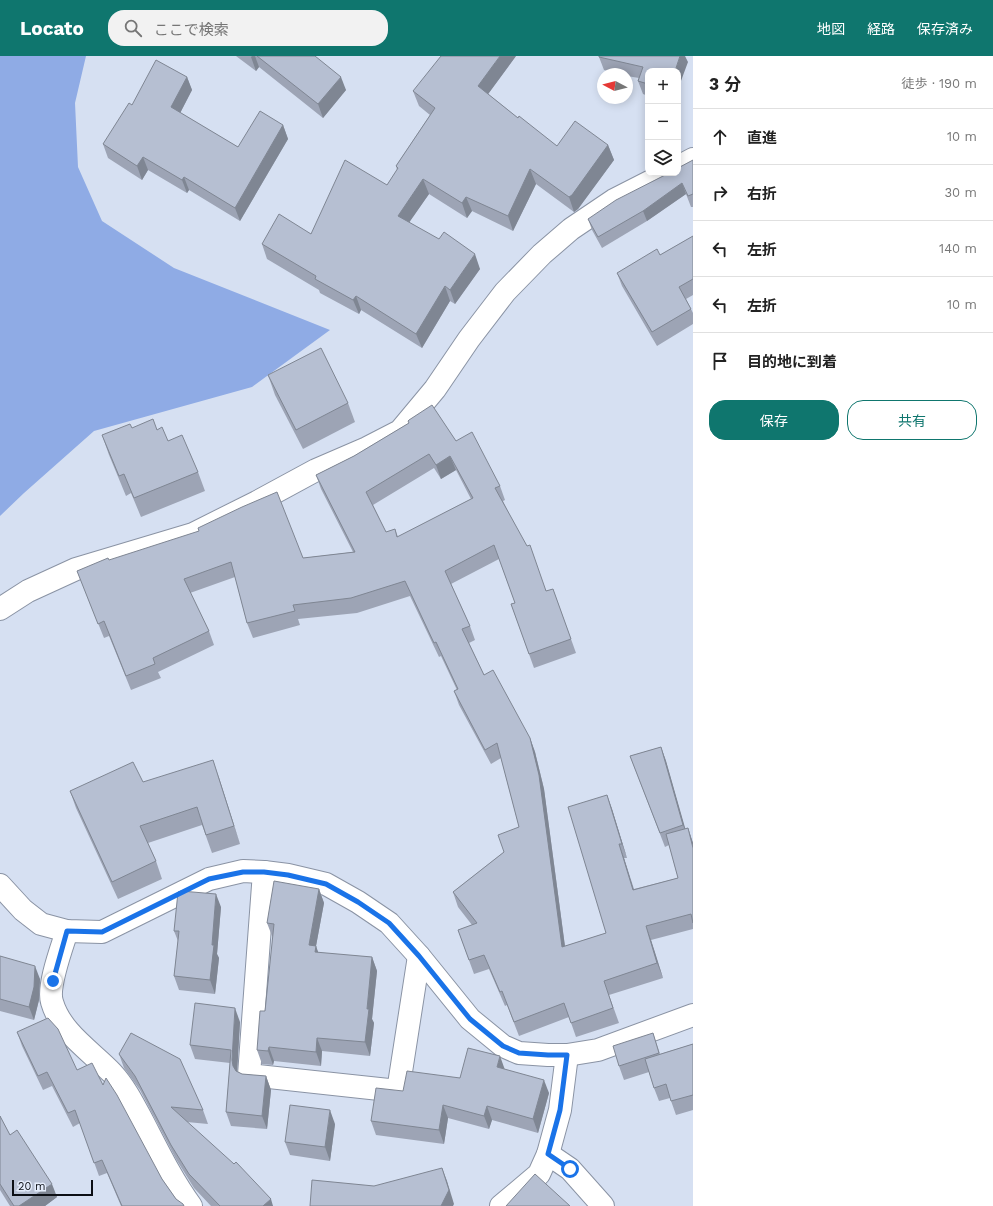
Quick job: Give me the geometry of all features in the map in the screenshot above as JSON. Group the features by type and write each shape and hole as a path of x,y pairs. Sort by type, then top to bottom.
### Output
{"street":[{"path":"681,165 693,159"},
{"path":"0,609 28,591 76,569 193,534 316,470 367,448 400,431 435,390 469,340 505,292 542,254 571,229 614,200 661,176"},
{"path":"0,885 23,910 41,924 67,931 102,932 209,879 243,872 264,872 288,875 326,884 358,902 389,923 419,956 470,1019 503,1046 519,1053 567,1055 598,1050 693,1015"},
{"path":"264,872 249,1075 398,1091 419,956"},
{"path":"67,931 53,981 51,1000 58,1015 75,1039 113,1074 132,1102 178,1188 191,1206"},
{"path":"501,1206 539,1174 548,1154 560,1110 567,1055"},
{"path":"548,1154 570,1169 603,1206"}],"shaded area":[{"path":"0,56 86,56 75,103 78,167 102,221 174,268 330,330 252,387 94,431 0,516"}],"building":[{"path":"257,56 315,56 341,77 318,104"},
{"path":"441,56 500,56 478,86 518,118 519,116 557,146 575,121 608,145 572,195 569,197 530,169 508,216 466,197 462,203 423,179 398,216 439,239 444,232 475,254 450,290 445,286 416,334 356,296 353,300 315,279 316,276 262,244 279,214 311,234 345,160 387,185 398,168 396,166 435,108 413,91"},
{"path":"680,56 676,68 645,68 645,83 638,81 643,67 599,57"},
{"path":"156,60 187,77 171,107 238,147 260,111 283,125 235,208 184,177 182,180 143,157 137,166 103,144 129,103 132,105"},
{"path":"693,160 693,194 688,196 682,183 643,211 598,237 588,219 616,200 663,176 681,176 681,166"},
{"path":"693,236 693,279 679,287 691,309 652,332 617,273 657,249 660,255"},
{"path":"321,348 348,403 296,430 268,375"},
{"path":"432,405 456,441 472,432 500,486 495,488 527,546 530,545 546,591 553,589 571,639 529,654 511,604 515,603 494,545 445,571 470,626 462,629 484,675 493,670 530,738 539,775 562,947 606,933 568,807 607,795 622,844 619,844 633,890 678,878 666,834 688,828 693,848 693,923 691,914 646,926 657,963 604,981 613,1008 571,1023 564,1003 514,1022 502,991 500,992 484,955 469,960 458,930 477,923 453,892 504,852 498,835 519,827 497,743 485,750 454,691 458,689 436,642 434,643 405,581 351,598 293,605 295,611 247,623 231,562 184,579 209,631 153,658 155,664 126,676 104,621 98,624 77,571 108,558 109,560 199,531 198,528 277,492 303,558 355,552 316,475 354,456 409,423 408,421","holes":["429,454 436,465 450,456 473,498 397,537 395,529 386,532 366,492"]},
{"path":"153,419 157,430 162,427 168,441 182,435 198,472 134,498 124,474 119,476 102,435 130,424 132,428"},
{"path":"661,747 683,825 660,833 630,756"},
{"path":"213,760 234,826 206,835 197,807 140,826 156,861 112,882 70,791 133,762 143,782"},
{"path":"274,881 319,889 309,945 316,946 315,952 372,957 367,1009 369,1009 365,1042 317,1038 316,1052 269,1047 268,1051 257,1050 260,1011 265,1011 274,924 267,923"},
{"path":"178,892 216,894 212,945 214,945 210,980 174,976 179,931 174,931"},
{"path":"0,956 35,966 34,987 29,1007 0,999"},
{"path":"195,1003 235,1008 232,1060 233,1066 236,1071 242,1074 266,1076 262,1116 226,1112 231,1050 190,1045"},
{"path":"48,1018 58,1029 77,1070 92,1063 103,1085 106,1078 117,1095 162,1179 176,1199 184,1206 122,1206 102,1160 94,1163 75,1110 68,1113 47,1072 38,1076 17,1032"},
{"path":"131,1033 180,1059 203,1110 171,1107 234,1164 236,1162 271,1199 263,1206 220,1206 189,1174 171,1145 135,1076 119,1054"},
{"path":"653,1033 659,1053 619,1066 613,1046"},
{"path":"693,1044 693,1095 671,1101 666,1084 654,1088 645,1059"},
{"path":"468,1048 500,1056 497,1067 544,1080 533,1119 487,1106 484,1116 443,1105 439,1130 371,1121 376,1088 403,1091 407,1071 460,1078"},
{"path":"290,1105 330,1110 325,1147 285,1142"},
{"path":"0,1116 10,1135 17,1130 52,1184 19,1206 14,1206 0,1184"},
{"path":"442,1168 449,1190 441,1206 310,1206 312,1180 374,1186"},
{"path":"535,1174 570,1206 506,1206"}],"route":[{"path":"53,981 67,931 102,932 209,879 243,872 264,872 288,875 326,884 358,902 389,923 419,956 470,1019 503,1046 519,1053 567,1055 560,1110 548,1154 570,1169"}]}
